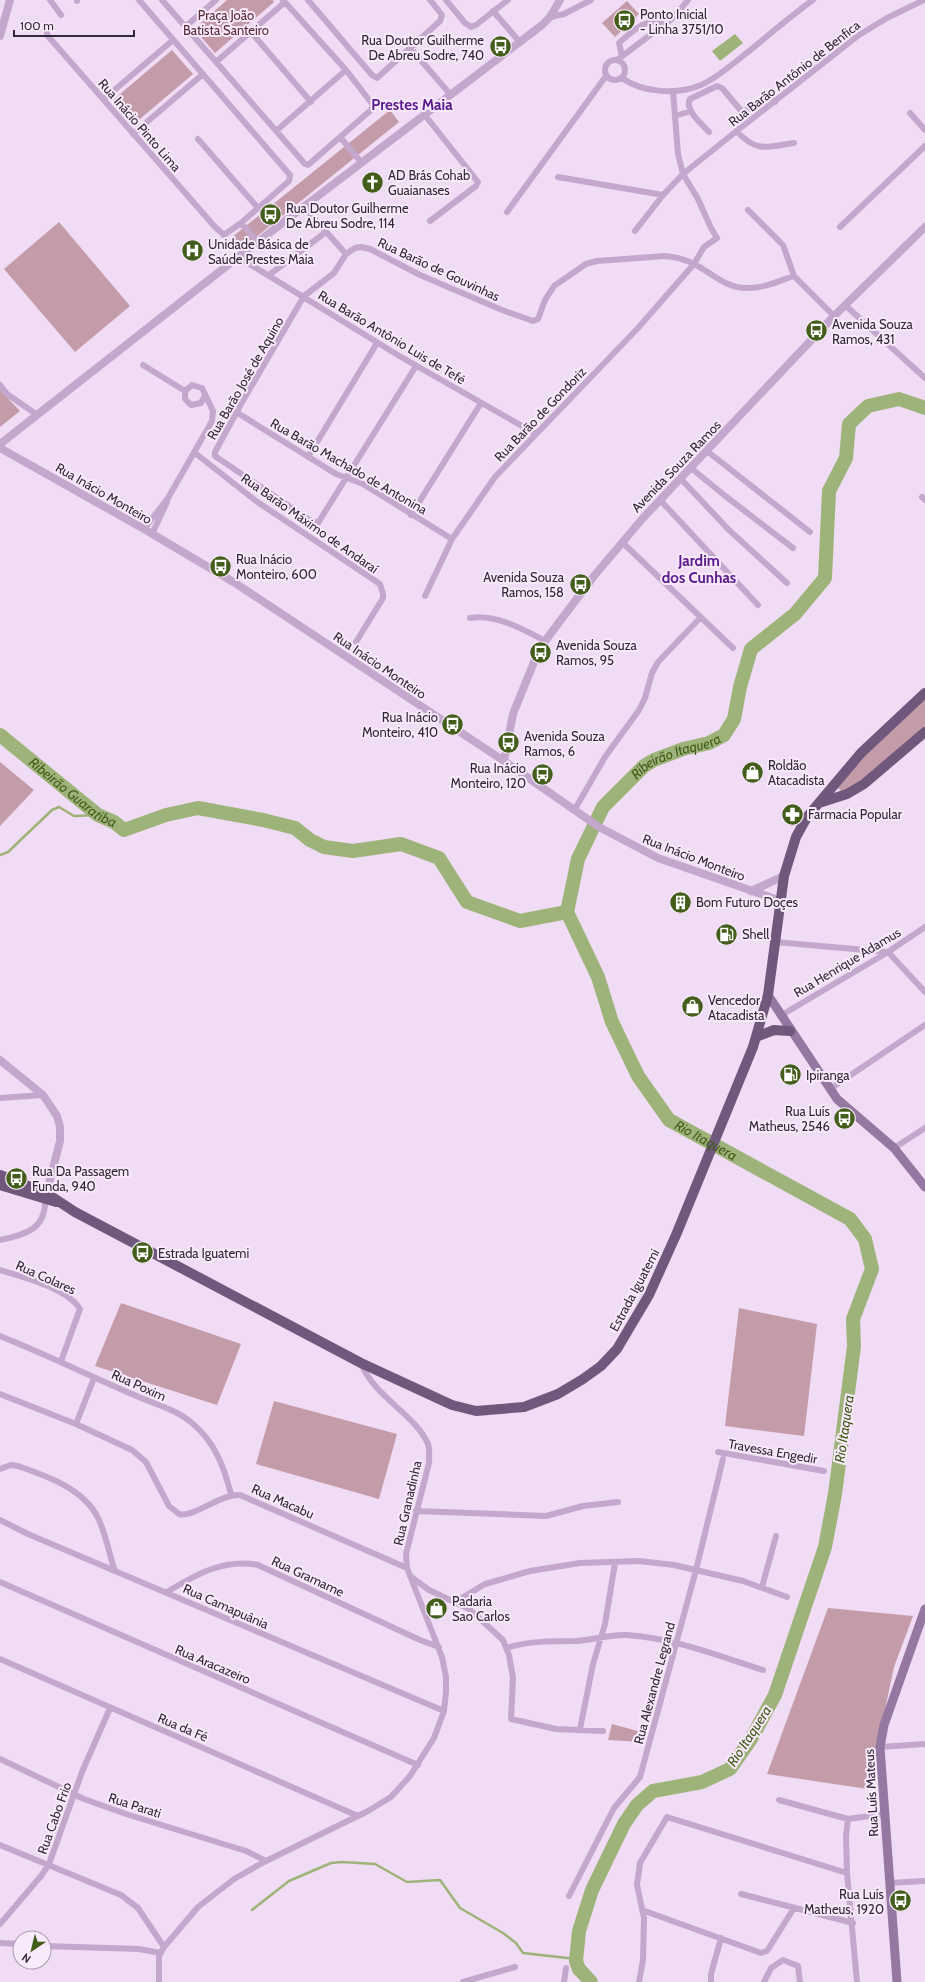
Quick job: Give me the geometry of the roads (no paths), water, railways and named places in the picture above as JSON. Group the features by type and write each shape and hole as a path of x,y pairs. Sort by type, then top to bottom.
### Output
{"main road":[{"name":"Estrada Iguatemi","path":"46,1196 361,1363 452,1405 476,1411 524,1407 558,1394 601,1366 617,1349 649,1295 676,1235 715,1143 756,1037 768,995 784,876 796,837 807,817 822,802 836,781 861,753 925,693"},
{"path":"822,802 847,794 864,784 925,732"},
{"path":"836,781 839,790 847,794"},
{"path":"768,995 780,1016 840,1103 894,1148 925,1187"},
{"path":"756,1037 774,1030 790,1031"},
{"path":"0,1175 46,1196"},
{"path":"0,1184 46,1196"},
{"name":"Rua Luís Mateus","path":"897,1982 880,1747 884,1725 924,1613"}],"street":[{"path":"0,36 10,0"},
{"path":"50,0 61,15"},
{"path":"139,0 290,175 290,181 241,223 258,242"},
{"path":"162,0 186,27 216,62 305,164 311,164 371,110 373,102 284,1 216,62"},
{"path":"186,27 216,0"},
{"path":"308,0 375,77 380,76 440,21 442,15 430,0"},
{"path":"446,0 465,23 471,27 476,25 508,0"},
{"path":"550,18 560,0"},
{"path":"0,444 36,414 238,257 519,41 550,18 564,14 591,0"},
{"path":"617,60 668,22 681,10 688,0"},
{"path":"622,78 625,68 622,63 617,60 611,60 606,64 604,70 606,76 614,81 622,78 645,88 673,91 692,88 709,81 813,0"},
{"path":"906,0 909,7"},
{"name":"Rua Barão Antônio de Benfica","path":"635,231 663,195 683,174 736,131 859,35 924,0"},
{"path":"493,12 519,41"},
{"path":"622,56 618,43 645,23 656,20 668,22"},
{"name":"Rua Inácio Pinto Lima","path":"47,28 47,34 221,234 225,234 241,223"},
{"path":"251,32 311,102"},
{"path":"104,100 173,40"},
{"path":"410,49 450,94"},
{"path":"276,131 346,70"},
{"path":"133,134 203,74"},
{"path":"506,212 606,76"},
{"path":"709,132 688,106 690,100 717,86 722,88 743,112 769,94 775,102"},
{"path":"673,91 678,154 683,174"},
{"path":"675,116 691,111"},
{"path":"910,113 925,130"},
{"path":"424,114 478,182 476,186 430,221"},
{"path":"736,131 751,145 760,148 794,143"},
{"path":"340,137 362,162"},
{"path":"198,139 258,208"},
{"path":"840,227 925,146"},
{"name":"Rua Barão de Gondoriz","path":"425,596 452,540 495,477 638,328 694,264 704,247 717,238 698,199 683,174"},
{"path":"558,177 663,195"},
{"path":"304,207 346,254"},
{"path":"748,210 783,245 794,276 834,316"},
{"name":"Avenida Souza Ramos","path":"504,761 513,714 534,662 545,641 594,576 622,542 681,478 834,316 925,227"},
{"path":"269,276 326,232"},
{"name":"Rua Barão de Gouvinhas","path":"346,254 355,248 365,247 420,275 502,310 533,321 538,319 545,300 554,286 586,264 665,256 674,257 694,264"},
{"name":"Rua Barão José de Aquino","path":"346,254 334,273 304,296 236,412 215,452 215,456 311,522 316,523 319,522 346,478"},
{"name":"Rua Barão Antônio Luis de Tefé","path":"238,257 304,296 377,343 536,434"},
{"path":"694,264 719,280 735,287 758,288 794,276"},
{"path":"845,305 925,378"},
{"path":"308,457 377,343"},
{"path":"143,365 185,392"},
{"path":"346,478 416,366"},
{"path":"0,385 7,394 36,414"},
{"path":"144,529 168,498 195,453 213,417 211,405 202,388 190,386 185,392 185,399 191,405 202,403 205,395"},
{"path":"411,515 481,403"},
{"name":"Rua Barão Machado de Antonina","path":"236,412 336,474 363,484 452,540"},
{"name":"Rua Inácio Monteiro","path":"0,448 144,529 235,583 504,761 599,827 658,858 781,902"},
{"path":"707,451 810,532"},
{"name":"Rua Barão Máximo de Andaraí","path":"195,453 256,502 380,584 383,598 356,642"},
{"path":"691,468 792,548"},
{"path":"681,478 729,530 787,583"},
{"path":"152,534 168,498"},
{"path":"661,501 758,605"},
{"path":"622,542 733,648"},
{"path":"470,618 479,617 495,620 525,631 545,641"},
{"path":"575,809 605,757 639,710 645,698 652,673 658,662 700,618"},
{"name":"Rua Inácio Monteiro","path":"750,891 757,890 784,876"},
{"name":"Rua Henrique Adamus","path":"780,1016 888,952 925,927"},
{"path":"775,942 888,952 925,992"},
{"path":"830,1089 925,1025"},
{"path":"0,1060 43,1095 57,1116 60,1128 58,1156 46,1196 46,1209 40,1224 24,1233 0,1240"},
{"path":"0,1098 43,1095"},
{"path":"894,1148 925,1128"},
{"name":"Rua Colares","path":"0,1270 54,1290 72,1299 80,1309 61,1361"},
{"name":"Rua Poxim","path":"0,1336 61,1361 94,1378 165,1408 192,1423 212,1445 218,1455 231,1494"},
{"name":"Rua Granadinha","path":"162,1950 198,1907 234,1880 266,1861 358,1816 392,1797 401,1788 418,1765 434,1738 444,1711 446,1677 438,1647 407,1568 407,1545 429,1463 427,1443 411,1422 370,1380 361,1363"},
{"path":"76,1424 94,1378"},
{"name":"Rua Macabu","path":"0,1394 76,1424 123,1445 142,1457 169,1506 179,1514 190,1513 231,1494 248,1497 407,1568"},
{"name":"Travessa Engedir","path":"718,1452 824,1471"},
{"name":"Rua Alexandre Legrand","path":"569,1896 614,1808 640,1778 696,1570 723,1459"},
{"path":"0,1469 11,1465 18,1466 64,1485 78,1494 98,1518 115,1571"},
{"path":"416,1512 546,1516 583,1506 618,1502"},
{"name":"Rua Camapuânia","path":"0,1520 115,1571 168,1592 265,1636 444,1711"},
{"path":"762,1587 776,1536"},
{"path":"580,1729 593,1664 602,1637 615,1562"},
{"path":"455,1602 485,1584 530,1571 580,1563 615,1562 662,1562 762,1587 787,1597"},
{"name":"Rua Gramame","path":"168,1592 192,1577 214,1567 239,1563 252,1564 438,1647"},
{"path":"410,1576 430,1590 468,1609 503,1640 514,1678 510,1719 556,1728 603,1731"},
{"name":"Rua Aracazeiro","path":"0,1582 418,1765"},
{"path":"506,1648 530,1642 587,1640 602,1637 629,1635 676,1644 763,1670"},
{"name":"Rua da Fé","path":"0,1660 212,1751 358,1816"},
{"name":"Rua Cabo Frio","path":"0,1924 49,1864 73,1794 110,1708"},
{"path":"880,1747 925,1744"},
{"name":"Rua Parati","path":"0,1759 73,1794 126,1814 246,1852 266,1861"},
{"path":"779,1800 848,1819 884,1814"},
{"path":"639,1982 643,1960 642,1910 637,1885 640,1863 667,1817 848,1873"},
{"path":"848,1819 846,1836 848,1873 857,1982"},
{"path":"0,1845 121,1895 131,1902 162,1950"},
{"path":"890,1883 925,1881"},
{"path":"741,1894 853,1923"},
{"path":"642,1910 761,1953 767,1951 794,1908"},
{"path":"711,1982 711,1974 721,1938"},
{"path":"0,1943 12,1944"},
{"path":"52,1946 162,1950"},
{"path":"159,1982 159,1956 162,1950"},
{"path":"764,1982 771,1968 783,1960 798,1966 800,1982"},
{"path":"463,1982 515,1968"},
{"path":"564,1982 566,1968"}],"waterway":[{"name":"Ribeirão Itaquera","path":"567,912 578,859 603,807 644,766 654,760 683,749 709,743 724,735 734,719 740,687 751,649 795,614 825,578 829,491 846,458 849,424 868,406 899,399 925,408"},
{"name":"Ribeirão Guaratiba","path":"0,735 98,815 114,822 124,830 166,815 198,808 263,820 295,828 310,840 324,847 353,851 401,844 439,858 467,902 520,921 567,912"},
{"path":"0,855 8,852 52,810 59,807 74,816 98,815"},
{"name":"Rio Itaquera","path":"567,912 598,977 612,1022 638,1076 669,1120 850,1219 865,1239 872,1269 853,1319 854,1346 835,1494 825,1547 775,1695 751,1739 730,1769 702,1782 653,1791 637,1805 624,1824 592,1890 579,1931 576,1961 579,1969 591,1982"},
{"path":"252,1910 289,1881 331,1863 342,1862 375,1864 407,1882 440,1880 460,1908 503,1933 516,1943 523,1953 576,1959"}],"place":[{"name":"Ponto Inicial - Linha 3751/10","path":"624,21"},
{"name":"Rua Doutor Guilherme De Abreu Sodre, 740","path":"500,47"},
{"name":"AD Brás Cohab Guaianases","path":"372,182"},
{"name":"Rua Doutor Guilherme De Abreu Sodre, 114","path":"270,215"},
{"name":"Unidade Básica de Saúde Prestes Maia","path":"193,251"},
{"name":"Avenida Souza Ramos, 431","path":"817,331"},
{"name":"Rua Inácio Monteiro, 600","path":"221,566"},
{"name":"Avenida Souza Ramos, 158","path":"580,584"},
{"name":"Avenida Souza Ramos, 95","path":"541,652"},
{"name":"Rua Inácio Monteiro, 410","path":"453,724"},
{"name":"Avenida Souza Ramos, 6","path":"508,743"},
{"name":"Roldão Atacadista","path":"753,772"},
{"name":"Rua Inácio Monteiro, 120","path":"542,775"},
{"name":"Farmacia Popular","path":"792,814"},
{"name":"Bom Futuro Doçes","path":"681,902"},
{"name":"Shell","path":"726,934"},
{"name":"Vencedor Atacadista","path":"692,1007"},
{"name":"Ipiranga","path":"791,1075"},
{"name":"Rua Luís Matheus, 2546","path":"845,1118"},
{"name":"Rua Da Passagem Funda, 940","path":"16,1178"},
{"name":"Estrada Iguatemi","path":"142,1253"},
{"name":"Padaria Sao Carlos","path":"437,1608"},
{"name":"Rua Luís Matheus, 1920","path":"900,1901"}],"district":[{"name":"Prestes Maia","path":"412,105"},
{"name":"Jardim dos Cunhas","path":"699,570"}],"park label":[{"name":"Praça João Batista Santeiro","path":"226,22"}]}
